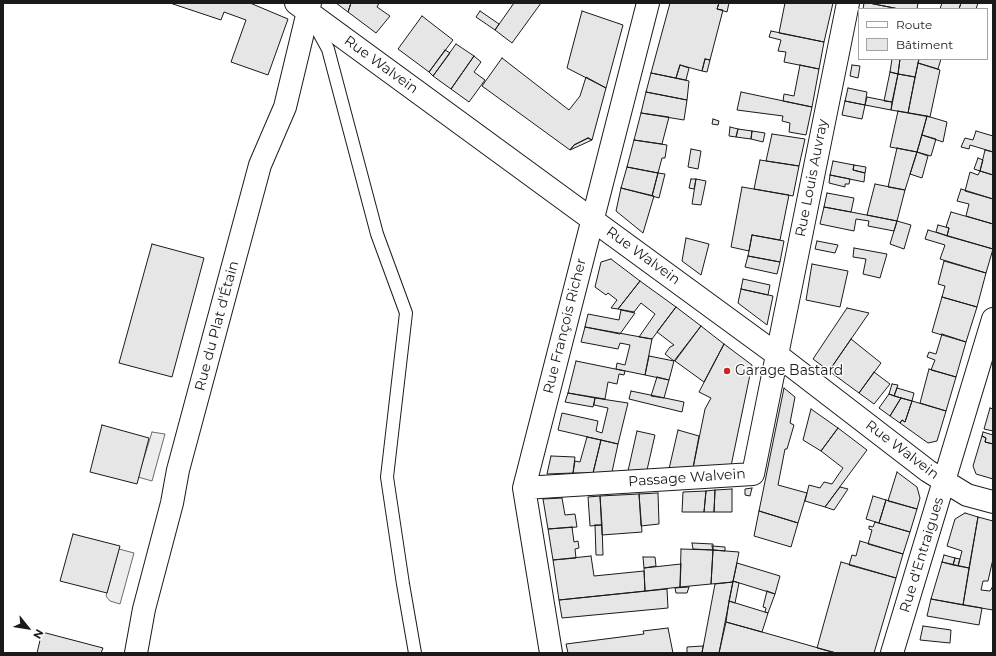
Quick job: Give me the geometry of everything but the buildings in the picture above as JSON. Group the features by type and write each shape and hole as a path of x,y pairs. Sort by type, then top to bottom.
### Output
{"street":[{"name":"Rue François Richer","path":"551,653 524,488 648,3"},
{"name":"Rue Louis Auvray","path":"776,354 848,3"},
{"name":"Rue Walvein","path":"304,6 776,354 928,471 968,495 993,502"},
{"name":"Rue du Plat d'Étain","path":"136,653 144,609 172,503 178,470 260,165 285,107 304,6"},
{"name":"Rue d'Entraigues","path":"892,653 945,482 993,319"},
{"name":"Passage Walvein","path":"524,488 753,474 776,354"}],"lane":[{"path":"304,6 328,49 377,234 406,312 387,477 415,653"}],"shaded area":[{"path":"152,432 165,434 152,481 138,477"},
{"path":"119,549 134,553 120,604 110,601 106,596"}],"place":[{"name":"Garage Bastard","path":"727,371"}]}
